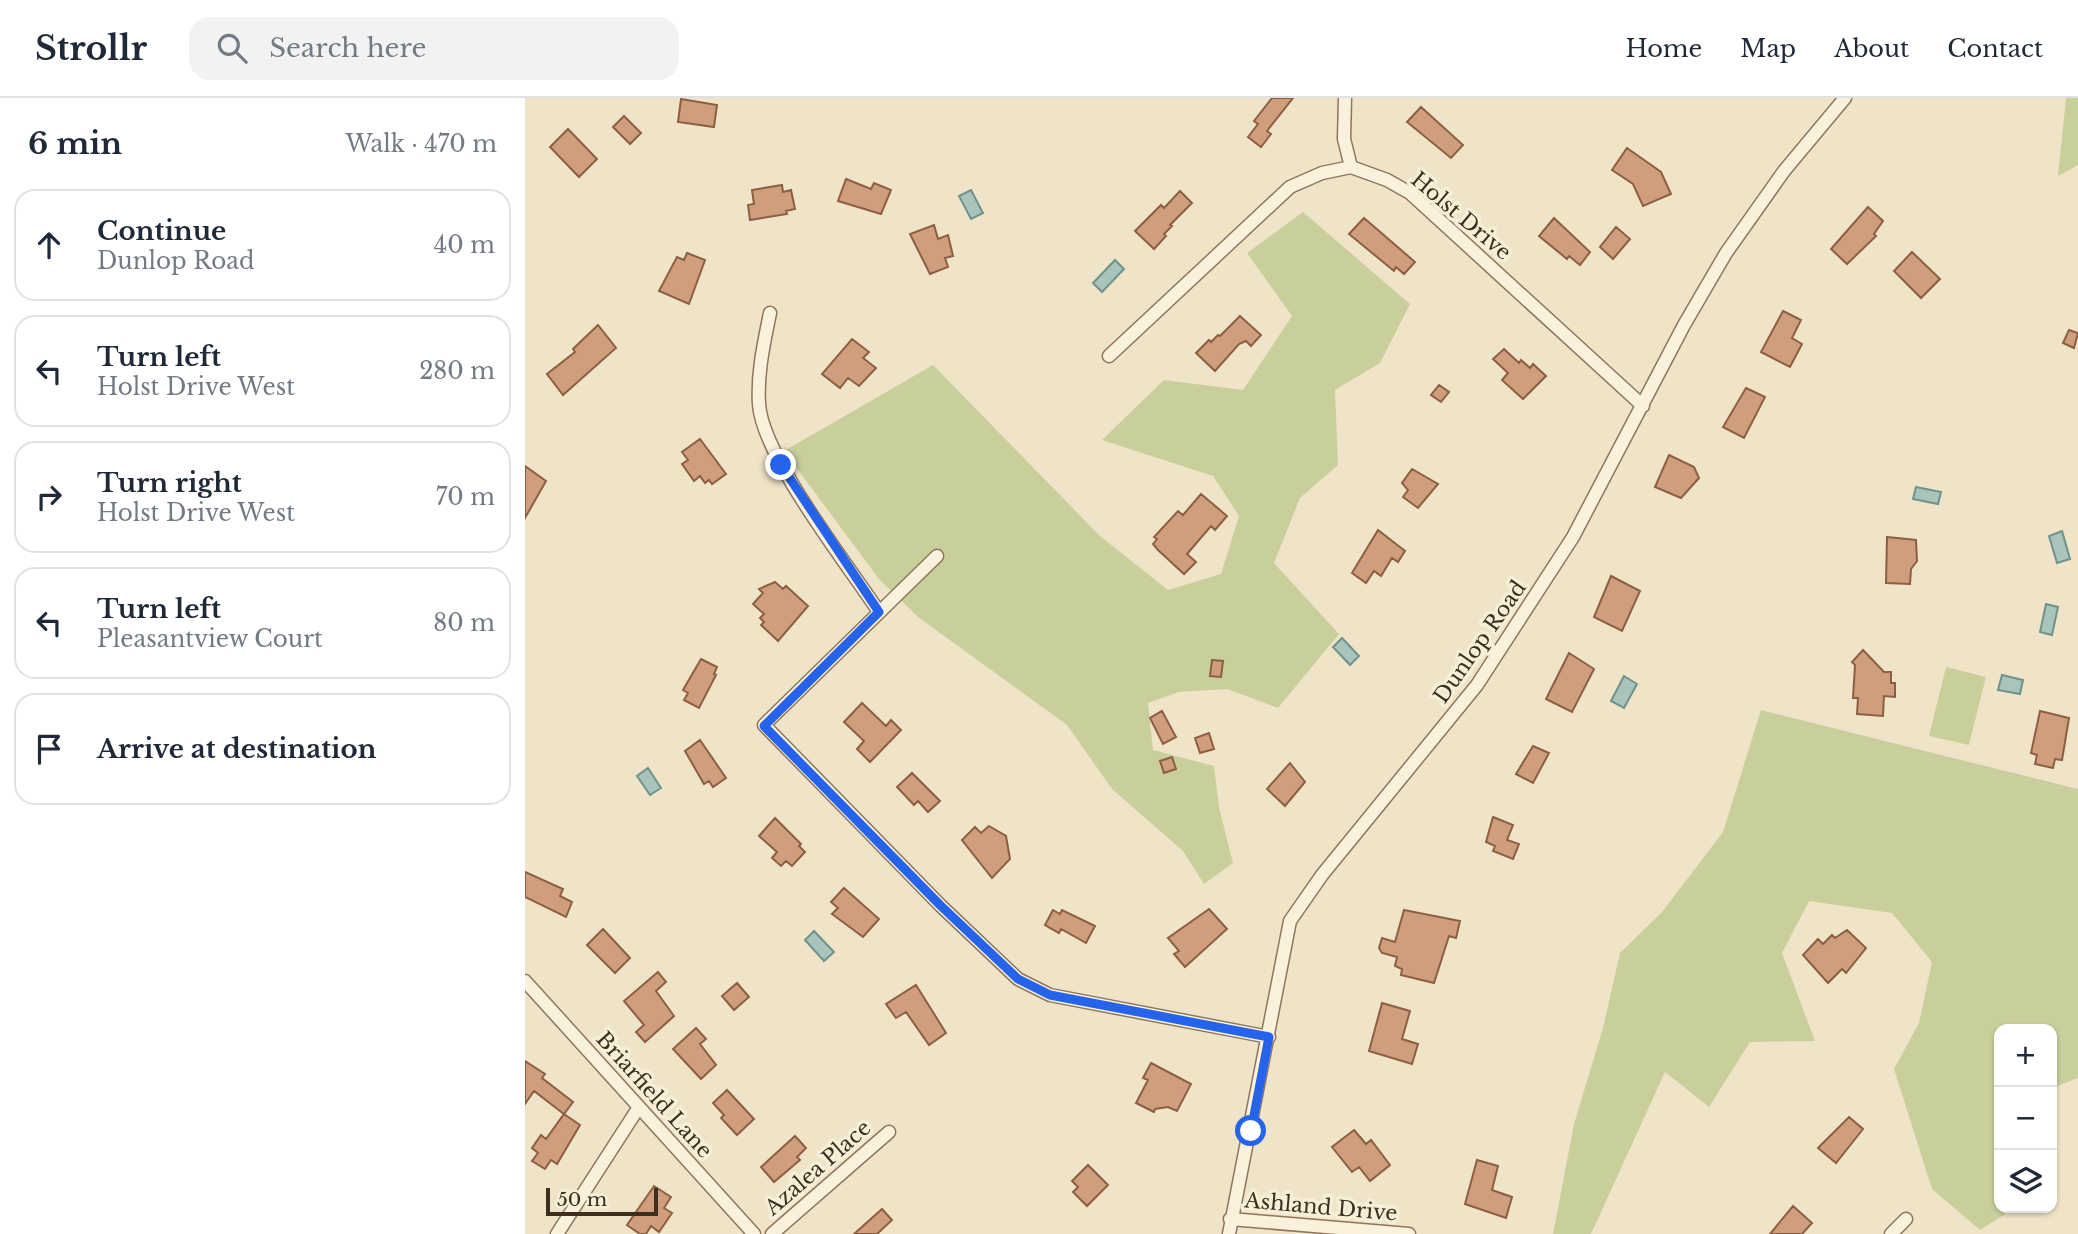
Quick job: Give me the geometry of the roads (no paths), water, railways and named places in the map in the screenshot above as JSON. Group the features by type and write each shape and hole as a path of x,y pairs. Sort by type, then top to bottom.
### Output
{"street":[{"path":"1109,356 1290,187 1322,173 1351,167 1344,139 1345,98"},
{"name":"Dunlop Road","path":"1229,1234 1290,921 1322,874 1477,685 1564,553 1684,325 1726,253 1784,171 1845,98"},
{"name":"Holst Drive","path":"1351,167 1387,180 1418,200 1643,405"},
{"path":"770,313 761,363 759,395 766,432 781,465 879,612"},
{"path":"937,556 764,726 941,906 1018,979 1050,995 1269,1037"},
{"name":"Briarfield Lane","path":"525,981 754,1234"},
{"path":"557,1234 639,1107"},
{"name":"Azalea Place","path":"772,1234 889,1132"},
{"name":"Ashland Drive","path":"1230,1219 1409,1234"},
{"path":"1891,1234 1906,1219"}],"water":[{"path":"971,190 983,213 971,219 959,196"},
{"path":"1115,260 1124,269 1102,292 1093,283"},
{"path":"1916,487 1941,492 1938,504 1913,499"},
{"path":"2062,531 2070,559 2057,563 2049,536"},
{"path":"2046,604 2058,607 2052,635 2040,632"},
{"path":"1342,638 1359,656 1350,665 1333,647"},
{"path":"2002,675 2023,680 2020,694 1998,690"},
{"path":"1624,676 1637,684 1624,708 1611,701"},
{"path":"648,768 661,788 650,795 637,776"},
{"path":"814,931 834,952 824,961 805,940"}]}
